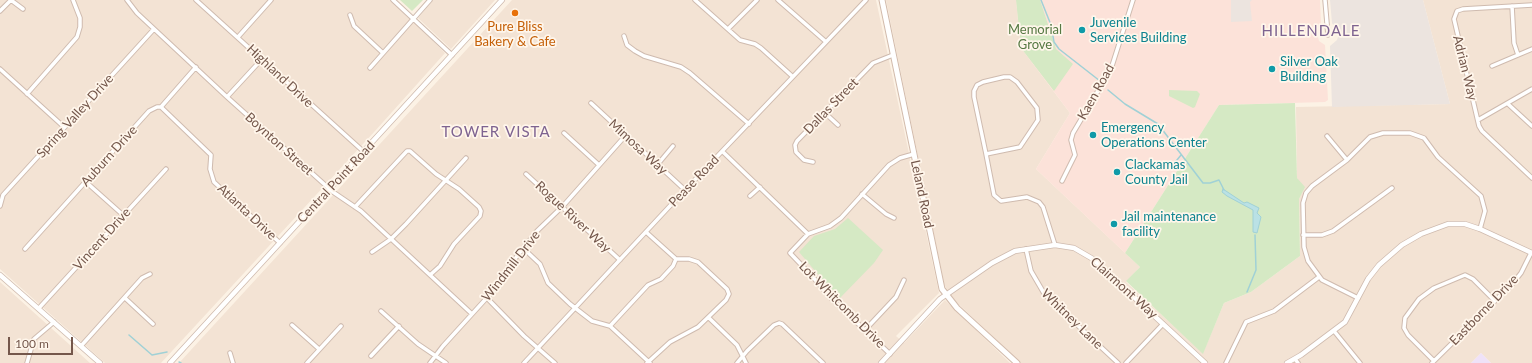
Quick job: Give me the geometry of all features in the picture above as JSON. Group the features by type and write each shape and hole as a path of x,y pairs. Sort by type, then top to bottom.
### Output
{"main road":[{"name":"Leland Road","path":"882,0 945,295"},
{"path":"945,295 956,308 1016,363"}],"street":[{"path":"0,11 11,0 22,9"},
{"path":"27,94 77,37 80,28 80,18 73,0"},
{"name":"Boynton Street","path":"127,0 137,13 227,97 330,189 355,207 472,314"},
{"name":"Highland Drive","path":"196,0 364,152"},
{"path":"238,37 271,0"},
{"path":"393,0 452,55"},
{"path":"370,68 430,0"},
{"name":"Central Point Road","path":"170,363 502,0"},
{"path":"695,0 740,40 755,44 761,48 792,76"},
{"path":"728,29 757,0"},
{"path":"778,0 825,41"},
{"name":"Pease Road","path":"524,363 685,190 723,152 792,76 866,0"},
{"name":"Kaen Road","path":"1062,181 1076,155 1071,140 1073,133 1110,69 1132,0"},
{"path":"1325,0 1328,34"},
{"path":"1512,6 1514,42 1518,55"},
{"name":"Adrian Way","path":"1532,6 1469,8 1457,11 1454,14 1458,40 1482,131 1532,178"},
{"path":"350,15 354,26 383,53"},
{"name":"Spring Valley Drive","path":"0,206 2,194 154,29"},
{"path":"624,36 627,45 635,51 644,56 681,67 690,73 749,124"},
{"path":"1492,66 1532,49"},
{"name":"Dallas Street","path":"814,162 804,160 796,152 795,145 873,63 894,55"},
{"path":"227,97 262,59"},
{"name":"Auburn Drive","path":"25,249 149,111 153,108 161,107 196,67"},
{"path":"0,69 64,127"},
{"path":"986,154 1020,147 1038,120 1039,114 1037,108 1017,82 1010,77 983,82 977,85 974,90 974,97 994,195 1001,200 1023,197 1039,202 1043,206 1055,245"},
{"path":"1478,120 1508,104 1532,88"},
{"name":"Mimosa Way","path":"591,103 685,190"},
{"path":"1508,104 1532,126"},
{"name":"Atlanta Drive","path":"161,107 211,155 210,169 214,182 280,243"},
{"path":"825,113 838,125"},
{"path":"564,133 600,165"},
{"path":"1358,298 1327,283 1319,277 1306,256 1303,203 1306,193 1312,186 1347,160 1365,141 1376,135 1410,133 1420,136 1427,141 1438,157 1481,196 1485,211 1480,229"},
{"name":"Windmill Drive","path":"430,363 505,277 513,261 537,231 563,206 626,135"},
{"path":"1327,136 1347,160"},
{"path":"658,164 674,146"},
{"path":"355,207 407,151 410,151 446,181 459,189 479,207 481,211 480,216 454,244 440,266 430,275"},
{"path":"723,152 808,234"},
{"name":"Lot Whitcomb Drive","path":"890,354 830,297 790,253 808,234 835,223 889,165 900,158 914,154"},
{"path":"372,252 391,239 466,158"},
{"name":"Vincent Drive","path":"39,308 166,169"},
{"name":"Rogue River Way","path":"526,174 563,206 620,260"},
{"path":"86,182 123,215"},
{"path":"750,196 760,187"},
{"path":"1304,235 1322,235 1333,231 1392,188"},
{"path":"862,194 894,218"},
{"path":"1287,363 1297,361 1345,322 1368,280 1379,265 1394,250 1411,239 1437,228 1454,224 1471,225 1532,253"},
{"path":"524,249 540,264 548,283 592,321 610,326 649,362 670,342 692,332 709,318 729,294 727,288 698,262 689,258 676,259 646,232"},
{"name":"Clairmont Way","path":"945,295 1002,256 1026,248 1055,245 1074,248 1093,259 1205,363"},
{"name":"Whitney Lane","path":"1026,248 1031,271 1045,295 1118,363"},
{"name":"Eastborne Drive","path":"1433,362 1517,278 1532,253"},
{"path":"610,326 648,285 661,279 676,259"},
{"path":"0,274 100,363"},
{"path":"81,346 142,278 150,274"},
{"path":"1433,362 1408,335 1404,328 1405,318 1419,299 1434,288 1465,276 1473,279 1495,301"},
{"path":"1226,363 1246,322 1274,311 1319,277"},
{"path":"865,330 896,297 904,280"},
{"path":"881,363 945,295"},
{"path":"125,298 153,324"},
{"path":"487,298 538,349 555,363"},
{"path":"381,311 418,344 446,363"},
{"path":"709,318 737,346 746,363"},
{"path":"27,363 34,339 54,322"},
{"path":"737,363 774,325 778,323 782,324 823,363"},
{"path":"1126,363 1163,324"},
{"path":"292,325 319,349"},
{"path":"306,363 341,326"},
{"path":"372,356 399,326"},
{"path":"1334,331 1360,363"},
{"path":"230,353 233,363"}],"shaded area":[{"path":"0,0 392,0 445,53 161,363 105,363 0,269"},
{"path":"433,0 495,0 451,49 418,18"},
{"path":"512,0 876,0 939,293 896,336 904,343 945,300 1010,363 179,363"},
{"path":"886,0 1016,0 1021,48 1070,113 1036,169 1140,267 1126,282 1203,353 1224,303 1251,292 1300,256 1299,199 1303,190 1297,178 1296,107 1450,104 1423,0 1532,0 1532,363 1491,363 1481,353 1471,363 1021,363 951,297 944,284"},
{"path":"1016,0 1320,0 1321,25 1317,34 1319,41 1325,45 1328,100 1325,102 1219,105 1125,253 1036,169 1070,113 1021,48"},
{"path":"1231,0 1252,0 1250,2 1252,21 1231,22"},
{"path":"1330,0 1423,0 1450,104 1332,107 1330,46 1337,40 1339,34 1332,23"},
{"path":"0,282 90,363 0,363"},
{"path":"1481,353 1491,363 1471,363"}],"green space":[{"path":"400,0 423,0 412,11"},
{"name":"Memorial Grove","path":"1016,0 1040,0 1056,49 1073,64 1054,91 1021,48"},
{"path":"1169,90 1197,91 1200,94 1195,107 1193,108 1169,96"},
{"path":"1295,103 1297,178 1305,187 1299,199 1300,256 1251,292 1224,303 1203,354 1126,281 1140,267 1125,253 1219,105"},
{"path":"848,218 883,250 874,263 839,299 799,252 814,236 835,229"}],"water":[{"path":"1223,189 1244,203 1247,202 1259,208 1257,213 1261,217 1257,233 1253,232 1253,210 1227,196 1222,192"}],"waterway":[{"path":"1041,0 1051,25 1054,42 1059,49 1100,81"},
{"path":"1108,90 1125,104 1158,124 1203,183 1210,183 1219,180 1224,190"},
{"path":"1173,165 1181,155"},
{"path":"1247,292 1256,270 1255,235"},
{"path":"129,335 152,355 167,352"}],"place":[{"name":"Pure Bliss Bakery & Cafe","path":"515,13"},
{"name":"Juvenile Services Building","path":"1082,30"},
{"name":"Silver Oak Building","path":"1272,69"},
{"name":"Emergency Operations Center","path":"1093,135"},
{"name":"Clackamas County Jail","path":"1117,172"},
{"name":"Jail maintenance facility","path":"1114,224"}],"district":[{"name":"HILLENDALE","path":"1311,31"},
{"name":"TOWER VISTA","path":"496,132"}]}
